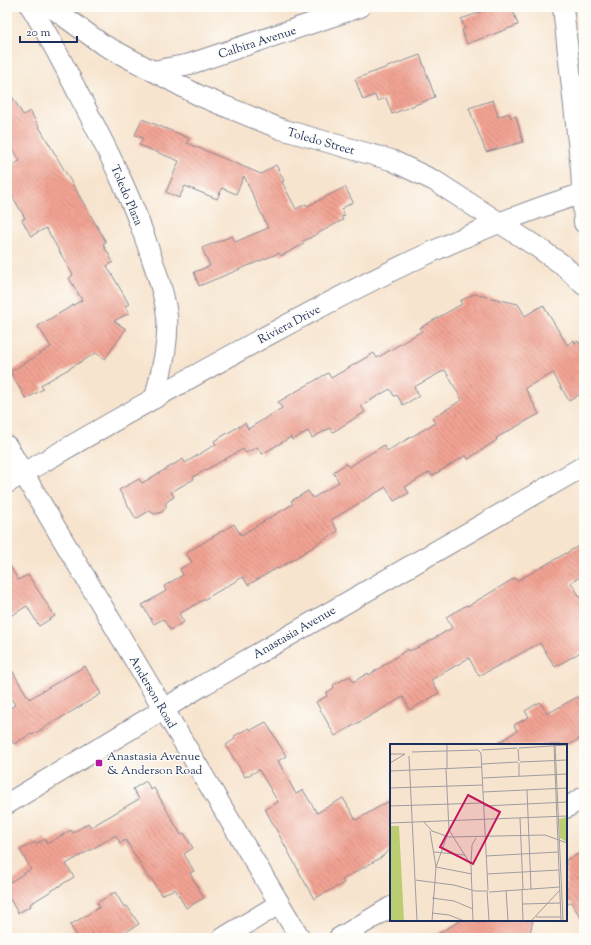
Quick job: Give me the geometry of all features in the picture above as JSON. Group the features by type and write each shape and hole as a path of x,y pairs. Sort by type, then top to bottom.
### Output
{"street":[{"name":"Toledo Plaza","path":"31,7 65,66 121,177 139,221 159,278 167,318 166,340 162,367 154,398"},
{"name":"Toledo Street","path":"51,7 89,36 153,72 200,96 281,129 391,160 435,181 501,222 563,265 584,285"},
{"name":"Calbira Avenue","path":"153,72 190,64 360,7"},
{"path":"563,7 583,193 584,223"},
{"name":"Riviera Drive","path":"15,478 154,398 320,307 398,267 463,236 583,193"},
{"name":"Anderson Road","path":"7,446 15,478 164,709 300,938"},
{"name":"Anastasia Avenue","path":"7,804 204,684 584,466"},
{"path":"567,807 584,798"},
{"path":"223,938 279,904"},
{"path":"339,938 390,908"}],"building":[{"path":"495,7 512,7 518,25 467,44 462,30 465,29 461,19"},
{"path":"420,55 435,97 392,114 386,98 377,101 375,95 363,100 355,79"},
{"path":"7,88 23,115 30,111 106,242 103,244 113,262 107,266 129,304 125,306 129,313 114,321 126,329 105,359 96,353 41,385 43,389 26,399 10,372 51,347 38,326 82,300 69,278 73,275 46,228 31,236 22,220 25,218 7,187 7,168 20,161 7,138"},
{"path":"493,100 498,117 509,113 511,118 516,116 523,142 486,152 469,108"},
{"path":"142,119 189,138 187,143 261,174 276,165 284,181 282,182 296,209 306,204 308,206 345,187 353,202 341,209 345,216 341,217 343,220 302,242 304,244 281,256 279,253 199,286 194,272 210,266 202,248 232,236 235,242 268,228 244,176 236,194 222,188 217,199 185,186 179,198 166,192 179,161 139,145 143,138 135,135"},
{"path":"474,294 518,304 525,316 543,305 567,345 574,340 575,343 578,341 584,351 584,392 569,401 553,373 525,388 539,414 496,438 497,440 468,459 466,455 432,476 430,472 405,487 409,493 394,501 386,487 331,520 338,531 278,569 277,568 248,585 243,577 179,614 184,622 170,630 163,619 154,624 142,605 166,591 164,586 183,575 180,569 192,562 186,553 234,524 241,535 293,504 291,501 308,491 313,498 339,482 333,472 346,464 349,467 384,445 387,451 435,423 432,418 462,400 445,370 414,387 419,396 403,405 397,395 394,396 390,389 361,406 365,412 333,432 330,428 312,438 308,431 292,440 291,437 262,454 257,447 246,453 243,449 193,477 194,479 171,492 174,497 166,502 166,507 162,512 155,514 149,511 136,519 119,490 139,479 142,483 183,459 185,463 216,444 214,441 245,423 248,429 282,408 278,402 328,373 331,378 374,353 377,358 422,331 420,328 462,304 460,301"},
{"path":"584,543 584,575 571,582 584,604 584,650 555,667 540,643 479,676 469,658 431,680 439,693 410,710 403,697 335,736 316,702 327,696 326,693 334,688 333,685 350,676 353,682 368,673 369,675 408,649 409,651 419,647 452,628 446,617 467,605 468,606 515,578 517,581"},
{"path":"7,561 18,580 28,575 55,616 39,626 27,606 7,618"},
{"path":"7,662 29,699 85,666 101,694 14,744 7,731 7,710 15,705 7,691"},
{"path":"584,693 584,736 569,745 497,744 517,731 514,725 529,717 525,711 540,702 547,714"},
{"path":"266,722 286,756 278,761 296,794 303,790 317,813 343,798 356,820 390,801 390,850 380,858 342,880 344,883 314,899 265,809 278,802 259,770 245,777 226,745 235,739 234,736 249,728 251,730"},
{"path":"146,781 151,790 154,788 181,835 184,833 193,848 184,854 194,871 190,873 204,898 186,908 175,889 161,895 151,878 149,879 126,840 120,843 116,835 66,864 74,877 18,913 7,894 7,884 31,869 20,850 35,842 36,844 45,839 47,844 71,830 73,833 88,823 91,827 139,799 133,789"},
{"path":"584,851 584,923 571,902 567,904 567,860"},
{"path":"115,892 124,907 127,906 139,924 116,938 78,938 70,925 100,907 97,903"},
{"path":"460,921 533,921 529,938 430,938"}],"place":[{"name":"Anastasia Avenue & Anderson Road","path":"99,763"}]}
